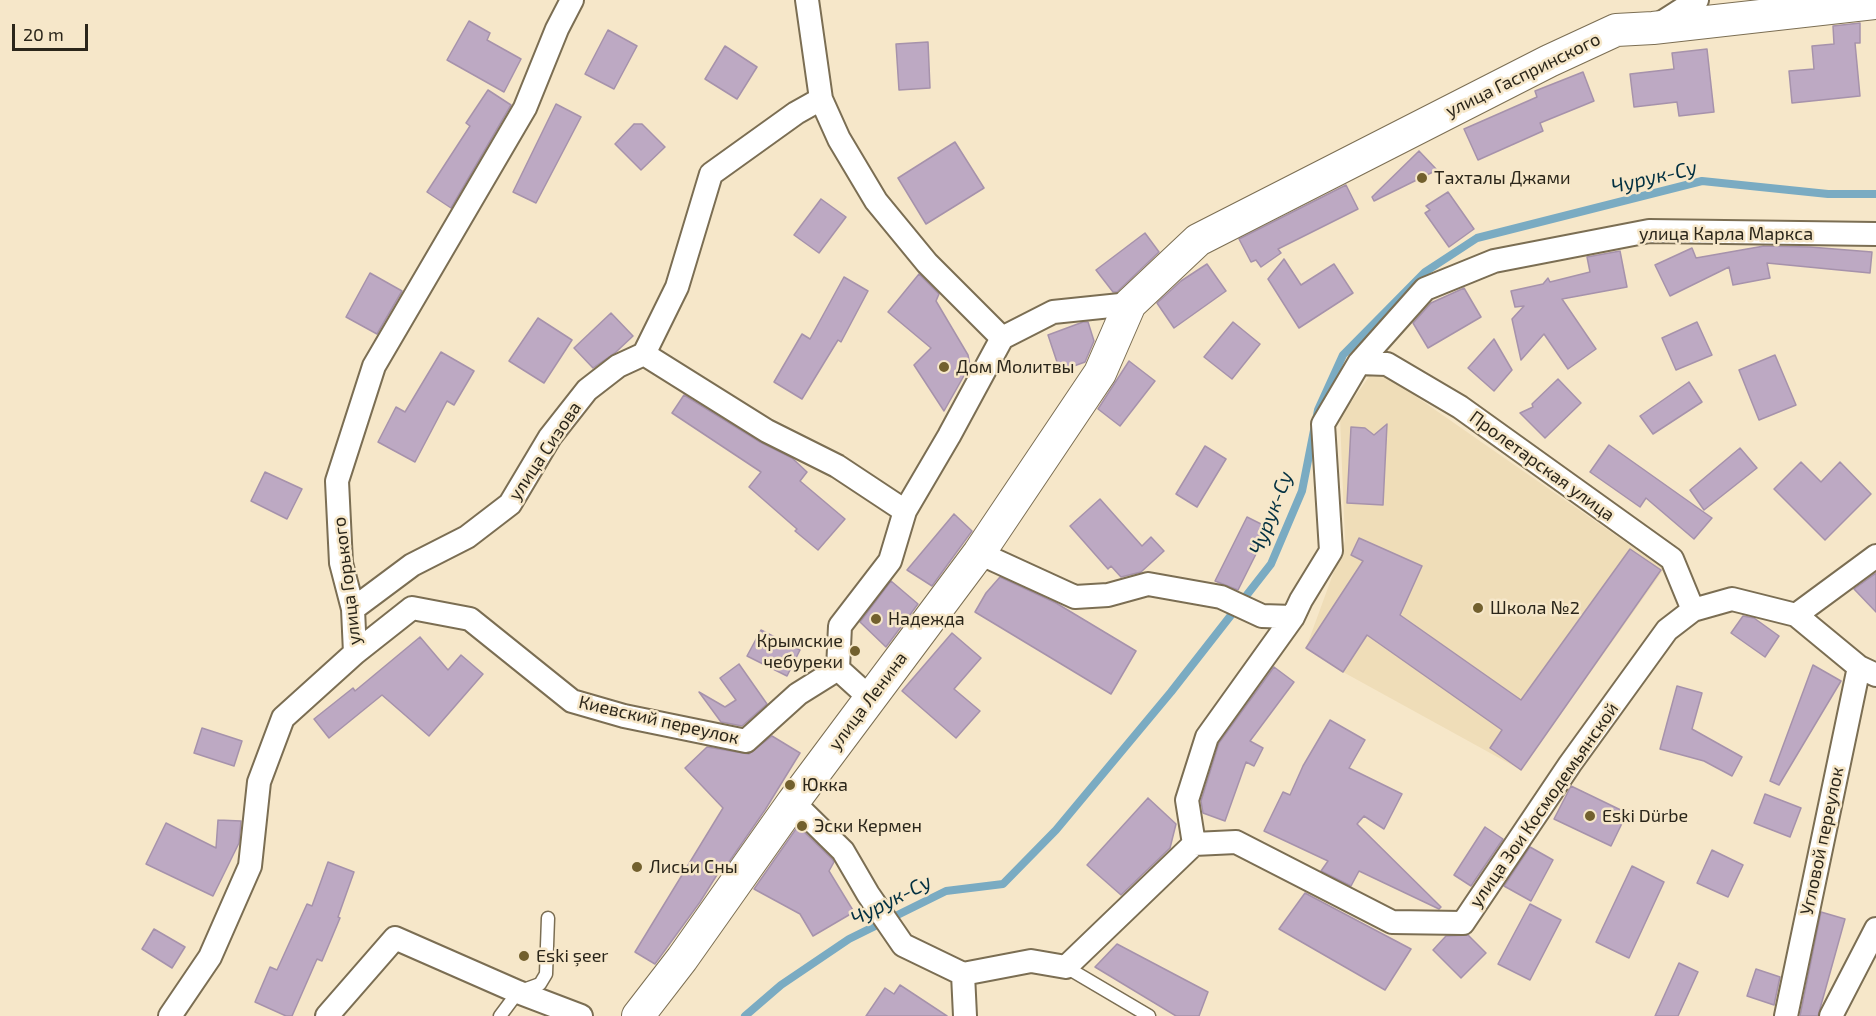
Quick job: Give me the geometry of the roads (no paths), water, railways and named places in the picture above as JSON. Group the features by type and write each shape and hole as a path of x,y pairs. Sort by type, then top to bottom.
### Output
{"main road":[{"name":"улица Гаспринского","path":"1198,240 1549,61 1616,30 1653,28 1876,3"},
{"name":"улица Ленина","path":"638,1016 682,959 793,802 979,553 1100,373 1130,304 1198,240"}],"street":[{"name":"улица Горького","path":"170,1016 210,957 250,866 260,782 283,718 355,653 353,609 341,563 337,481 374,366 525,108 557,29 572,0"},
{"path":"807,0 821,99 839,140 876,201 927,263 1002,338"},
{"path":"1653,28 1697,0"},
{"path":"821,99 796,113 711,174 676,287 644,354 767,431 837,466 905,511"},
{"name":"улица Карла Маркса","path":"1194,844 1187,800 1207,737 1293,617 1331,551 1323,424 1359,363 1425,289 1494,261 1649,231 1876,234"},
{"path":"870,698 838,669 840,626 890,561 905,511 1002,338 1053,312 1130,304"},
{"name":"улица Сизова","path":"353,609 412,565 467,537 510,504 550,437 587,390 618,366 644,354"},
{"name":"Пролетарская улица","path":"1359,363 1387,364 1460,407 1672,559 1693,610"},
{"path":"979,553 1075,597 1108,595 1148,584 1221,597 1262,616 1293,617"},
{"path":"1867,671 1796,615 1876,556"},
{"name":"улица Зои Космодемьянской","path":"1194,844 1236,842 1392,922 1463,923 1570,764 1667,630 1693,610 1732,599 1796,615"},
{"name":"Киевский переулок","path":"355,653 412,608 470,619 572,701 624,716 746,741 798,694 838,669"},
{"name":"Угловой переулок","path":"1786,1016 1867,671"},
{"path":"793,802 843,851 868,894 903,945 963,974 1031,961 1066,967 1194,844"},
{"path":"1831,1016 1876,930"},
{"path":"327,1016 395,938 518,992 581,1016"},
{"path":"963,974 965,1016"}],"lane":[{"path":"500,1016 518,992 540,984 546,974 548,918"},
{"path":"1066,967 1149,1016"}],"waterway":[{"name":"Чурук-Су","path":"745,1016 781,985 849,939 946,891 1003,884 1056,830 1171,692 1271,564 1302,491 1318,410 1343,355 1425,272 1477,238 1702,181 1828,194 1876,194"}],"place":[{"name":"Тахталы Джами","path":"1422,178"},
{"name":"Дом Молитвы","path":"944,367"},
{"name":"Школа №2","path":"1478,608"},
{"name":"Надежда","path":"876,619"},
{"name":"Крымские чебуреки","path":"855,651"},
{"name":"Юкка","path":"790,785"},
{"name":"Eski Dürbe","path":"1590,816"},
{"name":"Эски Кермен","path":"802,826"},
{"name":"Лисьи Сны","path":"637,867"},
{"name":"Eski şeer","path":"524,956"}]}
